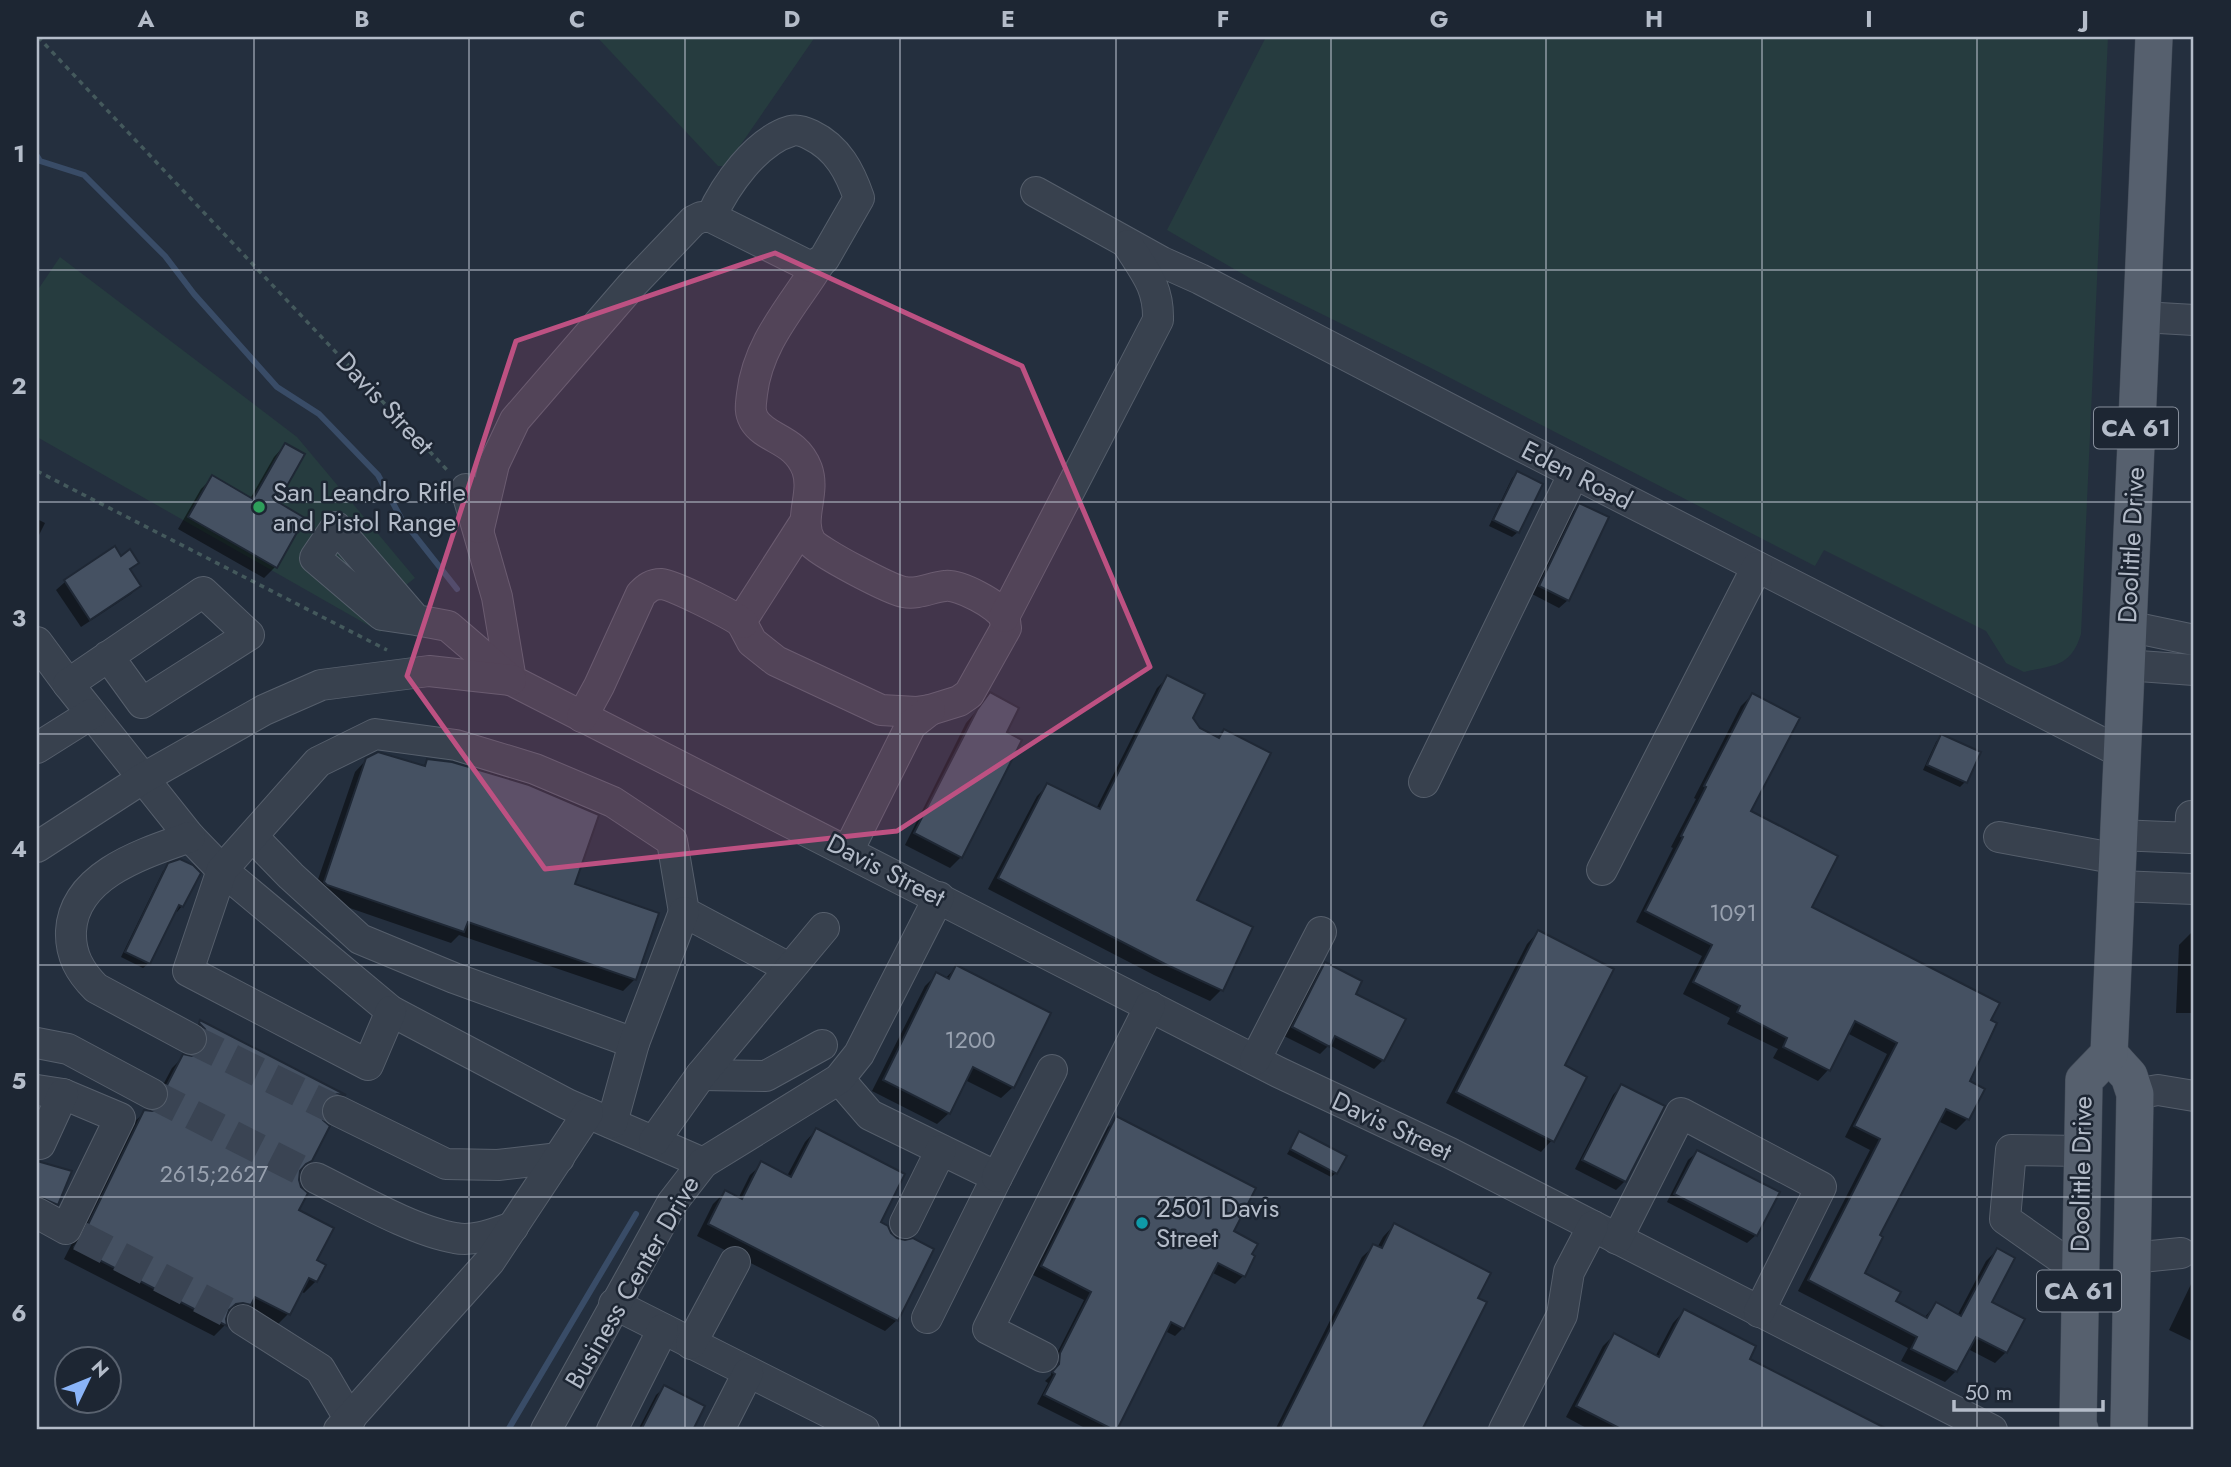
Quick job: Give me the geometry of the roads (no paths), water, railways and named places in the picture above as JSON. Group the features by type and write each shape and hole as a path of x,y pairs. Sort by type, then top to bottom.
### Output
{"main road":[{"name":"Doolittle Drive","path":"2080,1430 2079,1271 2084,1080 2109,1054 2154,37"},
{"name":"Doolittle Drive","path":"2109,1054 2129,1076 2135,1094 2129,1430"}],"street":[{"path":"711,217 740,168 760,149 792,131 804,132 823,141 838,155 859,198 824,259 784,314 757,368 750,411 759,427 792,447 807,471 811,494 805,522 744,617 743,623"},
{"name":"Eden Road","path":"1036,192 1162,262 1200,279 2122,753"},
{"path":"478,532 494,464 515,420 692,221 711,217 811,267 819,264"},
{"path":"1004,617 1158,320 1158,303 1153,283 1126,242"},
{"path":"2142,317 2194,320"},
{"path":"1424,782 1574,473"},
{"path":"466,489 497,597 511,680"},
{"path":"582,717 599,686 640,594 648,587 664,584 728,613 743,623 752,642 776,661 881,710 930,710 959,701 970,694 1006,628 1004,617 995,606 954,586 902,592 818,549 811,542 805,522"},
{"path":"1602,870 1757,567"},
{"path":"416,620 448,626 511,680"},
{"path":"2127,626 2194,639"},
{"path":"39,651 190,837 222,870 391,1011 567,1104 703,1163"},
{"path":"68,684 108,656"},
{"path":"2125,665 2194,670"},
{"path":"38,844 142,779 264,710 321,685 429,671 511,680"},
{"name":"Davis Street","path":"511,680 1255,1059 1450,1153 1992,1430"},
{"path":"848,850 911,725 930,710"},
{"path":"37,748 91,714"},
{"path":"243,1320 320,1369 345,1425 490,1261 559,1158 600,1118 634,1043 684,912 672,841 613,802 535,769 457,745 375,734 317,762 222,870 188,971 368,1065 391,1011"},
{"path":"2118,860 2192,830"},
{"path":"190,837 133,860 99,879 74,909 70,938 73,957 83,976 96,988 191,1039"},
{"path":"253,837 360,939 454,978 634,1043"},
{"path":"1998,837 2118,860 2194,889"},
{"name":"Business Center Drive","path":"546,1430 672,1202 703,1163 839,1079 859,1054 939,897"},
{"path":"684,912 789,968"},
{"path":"654,1140 701,1075 824,928"},
{"path":"1255,1059 1321,932"},
{"path":"1043,1357 988,1329 1150,1006"},
{"path":"37,1044 68,1049 152,1094"},
{"path":"701,1075 766,1076 822,1045"},
{"path":"927,1318 1052,1070"},
{"path":"839,1079 870,1115 997,1177"},
{"path":"2135,1094 2158,1090 2194,1096"},
{"path":"37,1213 73,1232 120,1118 50,1092 40,1144"},
{"path":"338,1111 446,1164 499,1165 559,1158"},
{"path":"1504,1430 1562,1315 1569,1272 1605,1232 1681,1113 1821,1186 1759,1312"},
{"path":"905,1223 941,1150"},
{"path":"2079,1271 2006,1219 2011,1150 2082,1151"},
{"path":"316,1178 409,1223 456,1238 481,1237 513,1227"},
{"path":"2132,1258 2181,1253"},
{"path":"691,1344 735,1262"},
{"path":"614,1304 864,1430"},
{"path":"612,1430 663,1329"},
{"path":"719,1430 741,1369"}],"waterway":[{"path":"37,156 40,161 84,175 165,256 194,294 277,387 319,414 378,475 401,518 457,589"},
{"path":"508,1430 636,1214"}],"tunnel":[{"path":"191,1039 338,1111"},
{"path":"152,1094 316,1178"},
{"path":"80,1236 243,1320"}],"place":[{"name":"San Leandro Rifle and Pistol Range","path":"259,507"},
{"name":"2501 Davis Street","path":"1142,1223"}]}
